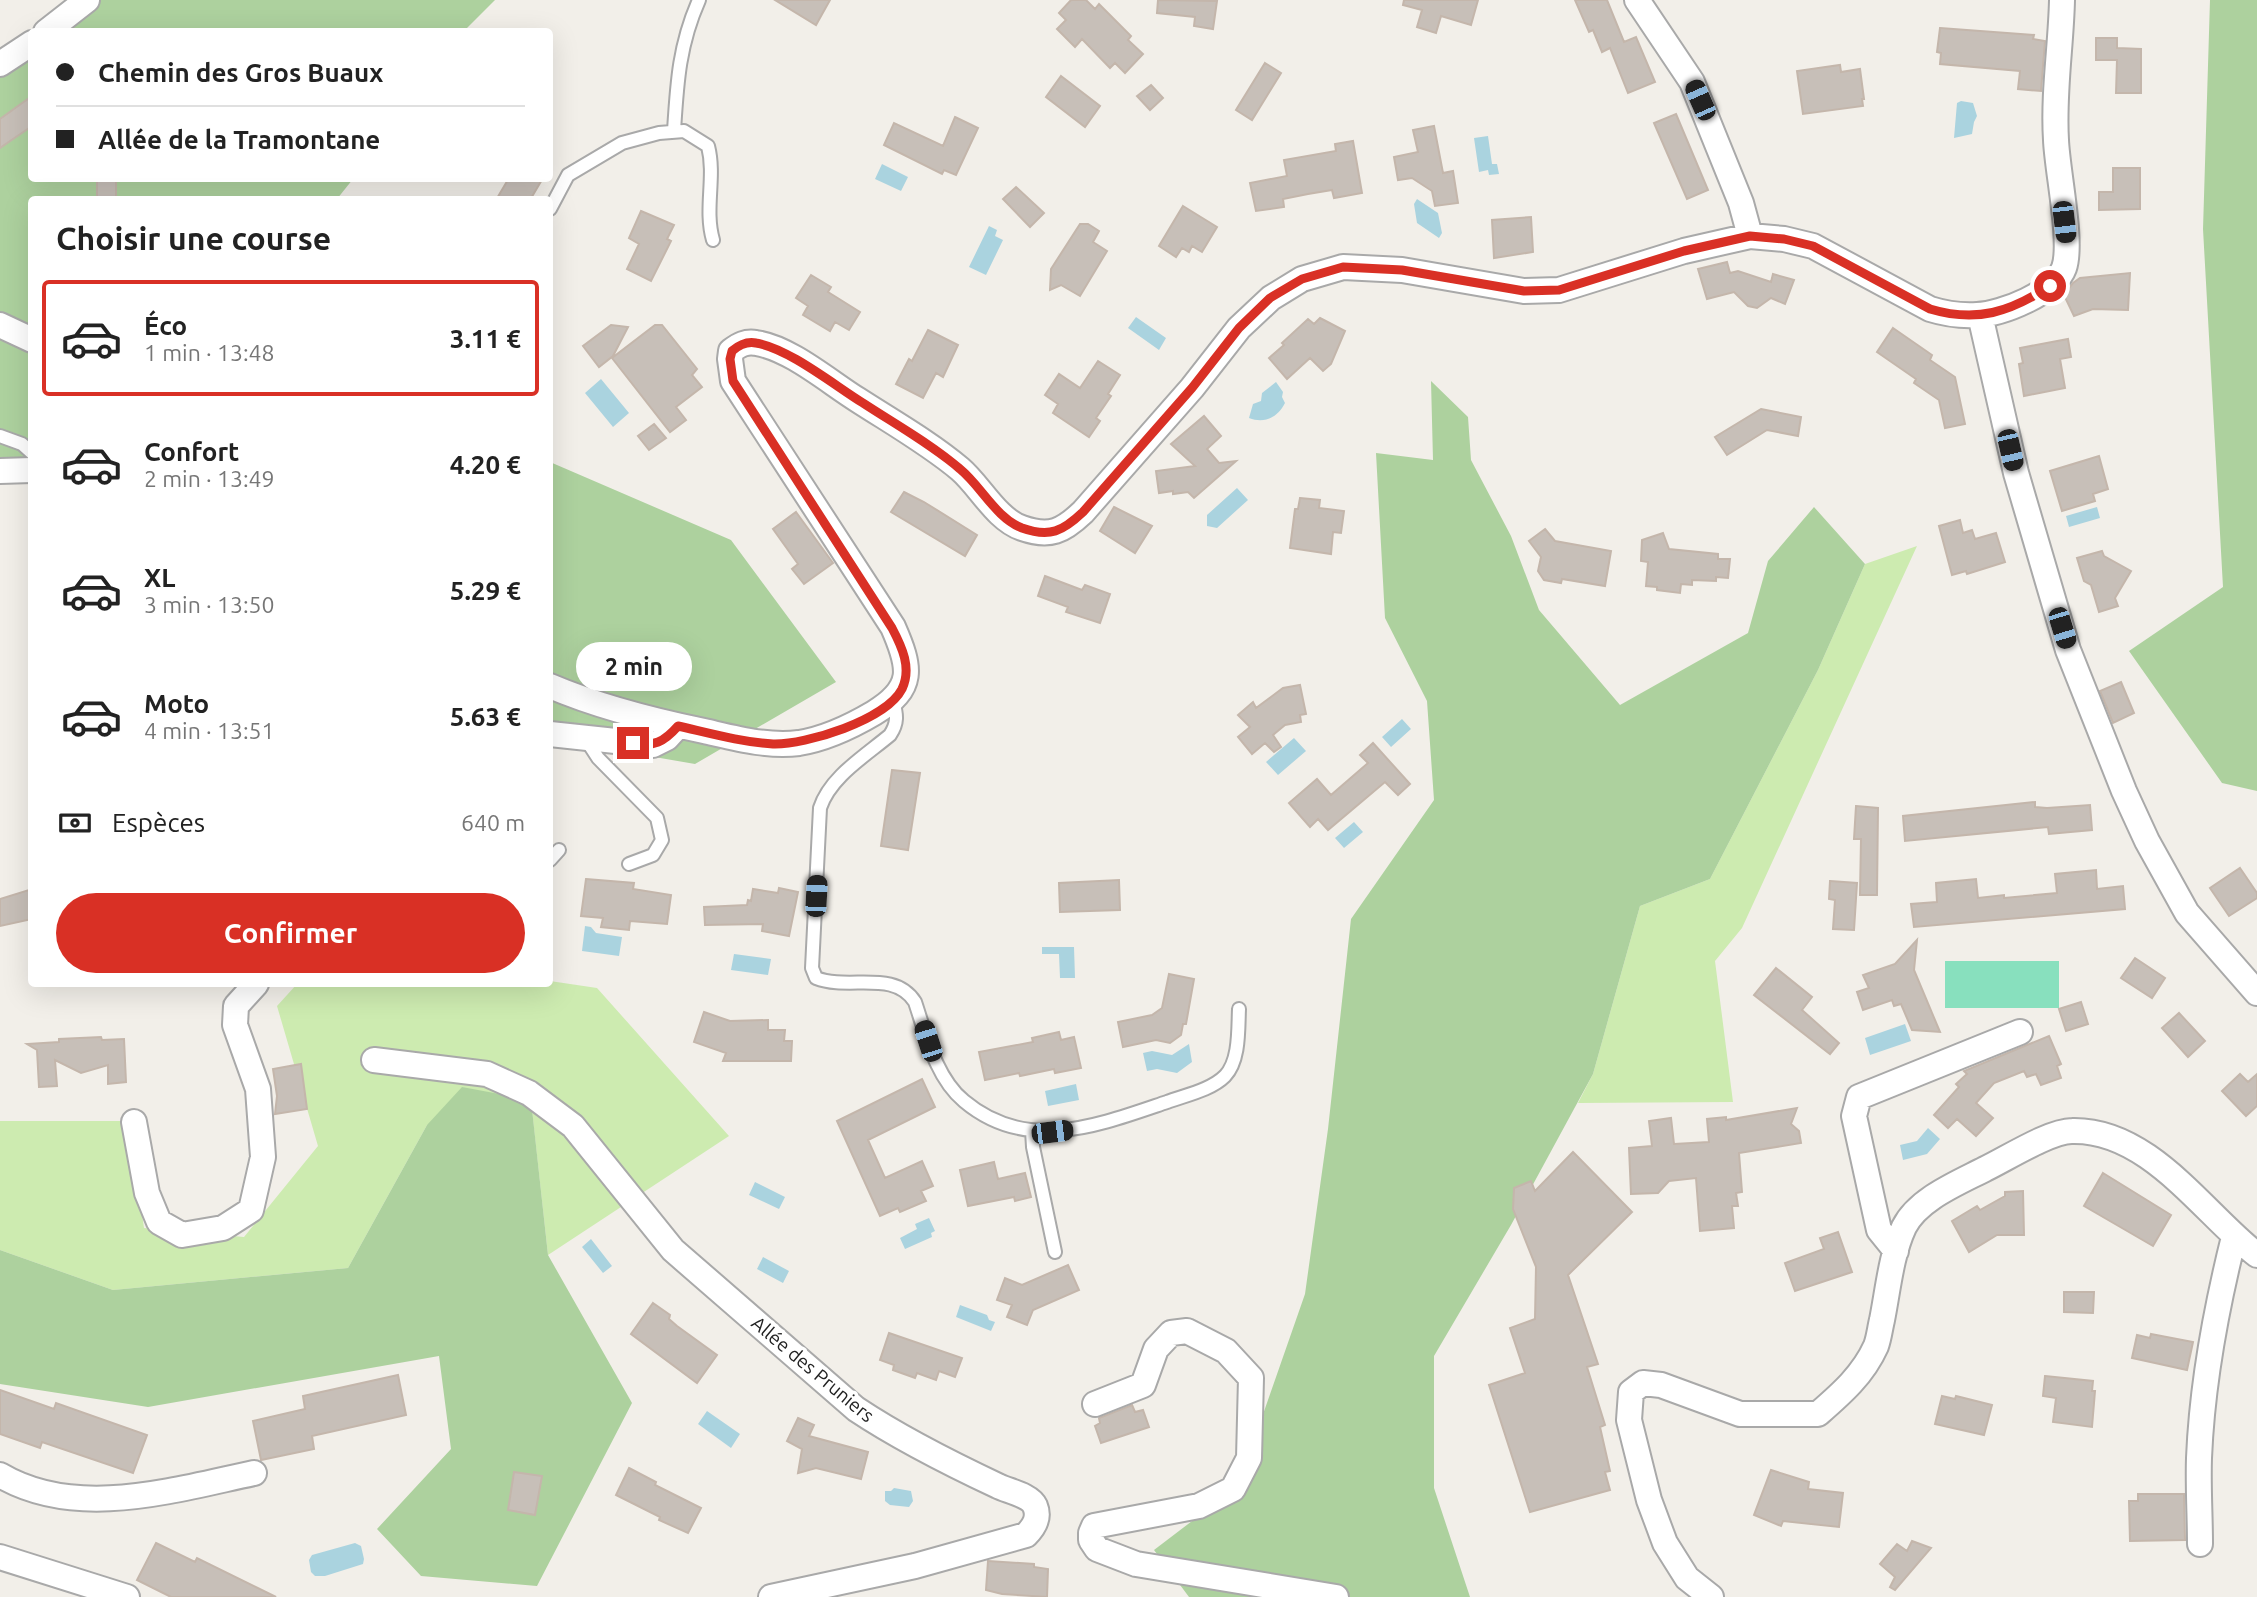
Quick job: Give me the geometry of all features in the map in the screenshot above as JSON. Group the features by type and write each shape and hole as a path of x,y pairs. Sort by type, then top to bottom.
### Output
{"street":[{"path":"51,28 88,0"},
{"path":"1637,0 1692,82 1741,203 1750,236"},
{"path":"553,687 586,702 678,726 750,741 799,743 866,718 893,701 902,688 906,671 904,651 892,628 733,381 730,359 737,346 754,342 791,357 960,469 1002,514 1020,527 1051,534 1068,527 1083,512 1192,388 1239,328 1270,298 1302,279 1343,267 1402,270 1524,291 1559,290 1684,251 1750,236 1784,239 1813,246 1930,309 1951,315 1980,315 2004,310 2037,295 2050,286 2064,269 2067,247 2056,139 2062,0"},
{"path":"0,64 28,46"},
{"path":"1980,315 2016,473 2068,650 2124,791 2147,841 2187,913 2257,993"},
{"path":"0,325 28,338"},
{"path":"0,471 28,470"},
{"path":"553,734 653,745 667,738 678,726"},
{"path":"134,1122 147,1193 159,1222 182,1235 223,1228 251,1210 263,1157 258,1088 235,1026 236,1006 253,987"},
{"path":"1896,1251 1879,1230 1854,1116 1859,1097 2020,1032"},
{"name":"Allée des Pruniers","path":"374,1060 487,1074 529,1093 573,1126 673,1251 856,1409 887,1429 1000,1488 1030,1500 1035,1506 1037,1517 1034,1526 1026,1535 915,1566 771,1597"},
{"path":"1711,1597 1687,1578 1665,1543 1649,1500 1629,1420 1631,1392 1643,1383 1661,1385 1740,1414 1818,1414 1852,1384 1876,1345 1903,1228 1923,1204 1963,1180 2032,1146 2070,1131 2105,1135 2137,1150 2191,1191 2234,1237 2257,1255"},
{"path":"2200,1544 2199,1458 2207,1383 2219,1295 2234,1237"},
{"path":"1095,1404 1143,1385 1156,1349 1171,1333 1187,1331 1226,1351 1251,1378 1249,1458 1233,1489 1199,1506 1094,1526 1091,1540 1097,1549 1136,1564 1336,1597"},
{"path":"0,1475 20,1486 58,1497 70,1497 145,1496 254,1473"},
{"path":"0,1557 127,1597"}],"lane":[{"path":"674,131 679,60 690,19 699,0"},
{"path":"553,203 568,175 622,143 659,133 684,131 696,136 708,146 712,165 709,227 713,240"},
{"path":"0,436 22,444 28,449"},
{"path":"893,701 897,720 890,735 834,783 824,796 820,808 812,968 816,978 828,982 886,983 899,986 909,993 915,1002 937,1063 948,1083 962,1099 985,1117 1032,1131 1052,1132 1106,1123 1209,1087 1226,1075 1232,1064 1236,1050 1239,1009"},
{"path":"584,737 598,758 657,818 662,840 653,855 629,863"},
{"path":"1032,1131 1055,1252"}],"green space":[{"path":"83,0 495,0 467,28 41,28"},
{"path":"2210,0 2257,0 2257,791 2222,783 2129,651 2223,587 2203,229"},
{"path":"28,36 28,182 351,182 339,196 28,196 28,477 0,477 0,55"},
{"path":"1431,381 1468,417 1471,460 1511,536 1539,610 1620,705 1748,633 1768,561 1814,507 1865,564 1818,670 1710,879 1640,906 1593,1074 1511,1225 1434,1356 1434,1488 1470,1597 1189,1597 1154,1550 1238,1486 1305,1294 1328,1129 1351,919 1434,800 1427,701 1385,618 1376,453 1433,460"},
{"path":"553,463 731,540 836,682 695,764 553,740"},
{"path":"1917,546 1742,928 1715,961 1733,1102 1578,1103 1593,1074 1640,906 1710,879 1818,670 1865,564"},
{"path":"1945,961 2059,961 2059,1008 1945,1008"},
{"path":"553,981 597,988 729,1136 548,1255 531,1101 427,1125 348,1268 113,1290 0,1250 0,1121 129,1121 144,1228 244,1237 318,1146 277,1006 294,987 553,987"},
{"path":"462,1087 531,1100 548,1255 632,1403 537,1586 421,1576 377,1529 451,1449 439,1356 148,1407 0,1384 0,1250 113,1290 348,1268 427,1125"}],"water":[{"path":"1957,103 1973,103 1977,116 1972,134 1954,138"},
{"path":"1488,136 1492,164 1497,164 1499,174 1489,175 1488,170 1479,172 1474,138"},
{"path":"882,164 908,177 901,191 875,179"},
{"path":"1417,199 1438,213 1442,233 1439,238 1417,223 1414,204"},
{"path":"989,226 997,230 995,236 1003,240 986,275 969,267"},
{"path":"1136,317 1166,338 1159,350 1128,328"},
{"path":"601,379 629,413 613,427 585,393"},
{"path":"1276,382 1283,392 1285,403 1282,408 1266,420 1249,418 1253,404 1261,401 1262,393"},
{"path":"1237,488 1248,500 1217,528 1207,526 1207,515"},
{"path":"2097,507 2100,518 2069,527 2066,516"},
{"path":"1402,719 1411,729 1391,747 1382,737"},
{"path":"1294,738 1306,751 1278,775 1266,762"},
{"path":"1354,822 1363,832 1344,848 1335,838"},
{"path":"585,926 591,927 596,933 622,937 619,956 582,951"},
{"path":"1042,947 1074,947 1075,978 1060,978 1059,954 1042,954"},
{"path":"734,954 771,959 768,975 731,970"},
{"path":"1905,1024 1911,1041 1870,1055 1865,1038"},
{"path":"1189,1044 1192,1062 1177,1073 1157,1069 1147,1071 1143,1053 1152,1051 1172,1055"},
{"path":"1076,1084 1079,1100 1048,1106 1045,1091"},
{"path":"1928,1128 1940,1139 1927,1154 1903,1160 1900,1145 1917,1141"},
{"path":"755,1182 785,1197 779,1209 749,1195"},
{"path":"929,1218 935,1231 931,1233 932,1237 905,1249 900,1238 917,1229 915,1224"},
{"path":"591,1239 612,1266 603,1273 582,1247"},
{"path":"763,1257 789,1271 783,1283 757,1269"},
{"path":"960,1305 987,1315 989,1320 995,1322 991,1331 956,1317"},
{"path":"707,1411 740,1434 731,1448 698,1424"},
{"path":"894,1488 911,1491 913,1501 909,1507 890,1505 885,1501 885,1491"},
{"path":"355,1543 361,1546 363,1564 325,1576 315,1576 311,1572 309,1560 312,1555"}],"building":[{"path":"775,0 830,0 816,25"},
{"path":"1071,0 1086,0 1095,9 1099,4 1131,36 1128,40 1143,54 1125,73 1115,63 1110,68 1082,39 1075,47 1057,29 1066,20 1059,13"},
{"path":"1158,0 1217,1 1213,29 1194,26 1195,17 1157,13"},
{"path":"1404,0 1478,0 1471,25 1441,16 1436,33 1417,27 1422,10 1403,5"},
{"path":"1575,0 1607,0 1624,42 1636,37 1655,82 1628,93 1610,48 1602,52 1593,30 1589,32"},
{"path":"1940,28 2034,35 2033,39 2045,41 2041,91 2018,89 2020,71 1940,64 1941,53 1937,52"},
{"path":"2096,38 2117,38 2117,48 2141,49 2141,93 2116,93 2117,60 2096,60"},
{"path":"1265,63 1281,73 1252,120 1236,110"},
{"path":"1840,65 1841,72 1860,69 1863,106 1803,114 1797,71"},
{"path":"1061,76 1100,106 1085,127 1046,97"},
{"path":"1151,85 1163,98 1150,110 1137,96"},
{"path":"28,99 28,129 0,148 0,119"},
{"path":"1676,114 1708,190 1687,199 1654,123"},
{"path":"955,117 978,128 956,175 944,170 942,174 884,145 894,123 943,146"},
{"path":"1434,126 1443,173 1453,171 1458,203 1435,206 1432,191 1412,178 1398,180 1394,157 1418,152 1413,130"},
{"path":"1353,141 1362,193 1334,198 1332,190 1308,194 1283,199 1284,207 1256,211 1250,183 1287,176 1284,160 1336,151 1335,144"},
{"path":"2113,168 2140,168 2140,209 2099,210 2099,192 2113,192"},
{"path":"97,182 116,182 116,196 97,196"},
{"path":"507,182 541,182 532,196 498,196"},
{"path":"1016,187 1044,213 1030,227 1003,199"},
{"path":"1183,206 1217,227 1202,252 1192,246 1189,252 1182,248 1176,257 1159,246"},
{"path":"641,211 674,225 667,239 671,241 651,281 627,269 639,244 629,238"},
{"path":"1531,217 1533,252 1494,258 1492,220"},
{"path":"1080,224 1088,224 1099,231 1093,242 1107,251 1080,296 1061,285 1050,290 1051,269"},
{"path":"1727,262 1730,273 1738,271 1771,282 1773,274 1794,280 1785,304 1771,298 1757,308 1748,306 1734,292 1707,299 1698,269"},
{"path":"2130,273 2128,310 2093,309 2074,316 2064,295 2073,283 2080,278"},
{"path":"811,275 831,287 828,292 860,312 849,330 835,322 830,331 803,315 808,306 796,298"},
{"path":"1320,318 1345,331 1331,364 1323,371 1310,358 1287,379 1269,358 1308,319 1314,324"},
{"path":"611,325 628,327 613,356 599,367 583,346"},
{"path":"655,325 662,325 697,369 692,375 702,387 676,407 686,420 670,432 612,358"},
{"path":"1893,328 1932,355 1930,360 1955,377 1965,424 1945,428 1939,400 1914,383 1916,379 1877,352"},
{"path":"928,330 958,345 943,377 936,373 923,398 896,384"},
{"path":"2068,339 2071,357 2060,359 2065,388 2024,396 2019,364 2023,363 2020,348"},
{"path":"1098,361 1120,375 1108,394 1111,396 1096,418 1100,421 1089,437 1053,413 1058,404 1045,395 1059,374 1080,388"},
{"path":"1761,409 1801,417 1798,436 1767,430 1727,455 1715,437"},
{"path":"1204,416 1221,436 1207,449 1219,463 1236,461 1194,498 1188,492 1159,493 1156,471 1195,466 1171,444"},
{"path":"654,424 666,438 649,450 638,436"},
{"path":"2099,456 2108,489 2093,494 2095,501 2062,511 2050,471"},
{"path":"904,492 977,535 965,556 891,512"},
{"path":"1300,498 1320,500 1319,508 1344,511 1341,533 1333,532 1331,554 1290,548 1295,509 1298,509"},
{"path":"1114,507 1152,526 1135,553 1100,531"},
{"path":"796,512 833,563 804,584 792,569 798,564 773,529"},
{"path":"1960,520 1963,533 1972,530 1975,539 1996,533 2005,562 1967,574 1966,571 1952,575 1939,526"},
{"path":"1545,529 1555,541 1611,551 1605,586 1562,579 1561,583 1544,580 1538,571 1541,557 1529,541"},
{"path":"1663,533 1669,549 1718,554 1718,559 1730,559 1728,578 1716,577 1716,581 1692,580 1692,585 1681,584 1680,593 1646,586 1648,562 1641,561 1642,540"},
{"path":"2102,551 2104,556 2131,571 2115,598 2118,606 2099,612 2091,585 2084,581 2077,558"},
{"path":"1045,576 1082,590 1085,585 1110,594 1100,623 1066,612 1068,607 1038,596"},
{"path":"2121,682 2134,713 2113,723 2100,691"},
{"path":"1300,685 1306,714 1300,715 1301,722 1285,725 1273,735 1281,747 1274,752 1265,743 1252,754 1238,737 1250,727 1238,715 1253,702 1256,708 1283,688"},
{"path":"1373,743 1410,784 1398,795 1385,782 1328,830 1318,819 1310,827 1289,803 1317,779 1331,795 1368,763 1360,755"},
{"path":"892,770 920,773 908,850 881,846"},
{"path":"2035,802 2035,807 2047,808 2090,805 2092,830 2049,834 2048,827 1905,841 1903,816"},
{"path":"1856,806 1878,808 1877,895 1860,895 1861,839 1854,839"},
{"path":"2240,868 2257,893 2257,898 2229,916 2210,888"},
{"path":"2096,870 2097,889 2123,886 2125,909 1914,927 1911,904 1937,902 1936,883 1976,879 1978,898 2004,895 2004,898 2057,893 2055,874"},
{"path":"586,879 634,883 633,889 671,895 667,924 630,921 629,930 601,927 603,918 581,916"},
{"path":"1119,880 1120,910 1060,912 1059,883"},
{"path":"1830,881 1857,883 1854,930 1833,929 1835,900 1829,899"},
{"path":"779,888 798,892 789,936 762,931 763,924 705,925 704,907 747,905 748,900 751,901 753,889 778,893"},
{"path":"28,890 28,920 0,926 0,899"},
{"path":"1917,940 1914,970 1940,1032 1912,1030 1901,1004 1894,1006 1892,1000 1863,1010 1857,992 1869,988 1863,975 1895,964"},
{"path":"2135,958 2165,978 2152,998 2121,978"},
{"path":"1776,968 1812,997 1802,1010 1839,1043 1830,1054 1754,995"},
{"path":"1169,974 1194,979 1186,1024 1183,1024 1181,1035 1170,1043 1156,1040 1123,1047 1118,1022 1152,1015 1162,1008"},
{"path":"2081,1002 2088,1024 2066,1031 2059,1009"},
{"path":"704,1012 730,1021 768,1020 768,1030 785,1030 784,1041 792,1041 791,1061 723,1061 726,1053 694,1042"},
{"path":"2179,1013 2205,1041 2188,1057 2162,1028"},
{"path":"1059,1032 1061,1040 1074,1037 1081,1068 1055,1073 1054,1069 1020,1076 1019,1073 985,1080 979,1052 1033,1042 1032,1038"},
{"path":"2049,1036 2061,1064 2057,1066 2061,1078 2041,1085 2036,1074 2027,1077 2024,1071 1994,1083 1976,1103 1993,1118 1976,1136 1957,1119 1948,1128 1934,1115 1959,1087 1956,1084 1967,1074 1964,1071"},
{"path":"101,1037 102,1040 124,1039 126,1082 108,1084 108,1065 81,1073 55,1060 57,1086 39,1087 37,1050 27,1044"},
{"path":"301,1064 307,1109 275,1114 277,1096 273,1069"},
{"path":"2240,1074 2248,1082 2257,1074 2257,1106 2246,1116 2222,1091"},
{"path":"922,1079 935,1107 868,1140 885,1178 922,1161 933,1186 921,1191 926,1201 900,1212 898,1208 880,1216 837,1121"},
{"path":"1797,1108 1791,1124 1799,1131 1801,1143 1739,1153 1742,1192 1736,1193 1738,1206 1732,1206 1734,1228 1700,1231 1696,1178 1669,1181 1658,1193 1631,1194 1629,1148 1652,1146 1649,1121 1671,1118 1674,1144 1709,1142 1707,1119 1726,1117 1726,1120"},
{"path":"1573,1152 1632,1212 1568,1275 1598,1364 1587,1367 1605,1425 1600,1427 1610,1471 1605,1472 1610,1490 1530,1512 1489,1385 1525,1373 1510,1328 1535,1319 1536,1267 1513,1209 1514,1188 1531,1181 1535,1191"},
{"path":"994,1162 998,1179 1025,1173 1031,1197 1015,1201 1014,1197 968,1206 960,1170"},
{"path":"2103,1173 2171,1215 2153,1246 2084,1206"},
{"path":"2023,1191 2024,1235 1997,1235 1969,1252 1952,1221 1977,1206 1980,1210 2005,1196 2005,1192"},
{"path":"1838,1232 1852,1272 1795,1291 1785,1263 1824,1249 1820,1238"},
{"path":"1068,1265 1079,1290 1033,1310 1027,1325 1007,1317 1012,1305 997,1300 1005,1278 1022,1285"},
{"path":"2064,1292 2094,1292 2093,1313 2064,1312"},
{"path":"653,1303 670,1315 669,1319 677,1326 717,1355 697,1383 631,1334"},
{"path":"889,1333 962,1358 955,1377 939,1371 936,1380 917,1373 915,1378 893,1370 894,1365 880,1360"},
{"path":"2151,1334 2193,1342 2187,1370 2132,1358 2137,1335 2150,1338"},
{"path":"398,1375 406,1415 312,1436 314,1449 261,1460 253,1421 305,1409 303,1396"},
{"path":"2045,1376 2093,1381 2092,1391 2095,1391 2092,1427 2053,1422 2056,1398 2043,1396"},
{"path":"0,1390 54,1409 56,1403 147,1435 133,1473 42,1442 40,1448 0,1434"},
{"path":"1942,1396 1955,1399 1956,1396 1992,1405 1984,1435 1935,1424"},
{"path":"1132,1405 1135,1412 1143,1410 1149,1427 1101,1443 1095,1426 1100,1423 1099,1418"},
{"path":"798,1418 814,1425 809,1436 868,1452 861,1479 816,1468 798,1473 802,1449 787,1441"},
{"path":"629,1468 656,1482 655,1485 701,1508 688,1533 616,1495"},
{"path":"1771,1470 1809,1482 1808,1489 1843,1493 1839,1527 1783,1521 1781,1526 1754,1515"},
{"path":"514,1472 542,1476 535,1515 508,1510"},
{"path":"2138,1494 2184,1494 2185,1540 2130,1541 2129,1501 2138,1501"},
{"path":"1912,1541 1931,1548 1895,1590 1890,1587 1895,1577 1880,1564 1897,1544 1907,1551"},
{"path":"156,1543 195,1562 197,1558 276,1597 171,1597 137,1580"},
{"path":"988,1561 1034,1564 1034,1567 1048,1569 1047,1597 1002,1594 986,1590"}],"route":[{"path":"633,743 661,743 678,726 750,741 799,743 828,735 866,718 893,701 902,688 906,671 904,651 892,628 733,381 730,368 732,351 745,343 754,342 791,357 960,469 1002,514 1020,527 1051,534 1068,527 1083,512 1192,388 1239,328 1270,298 1302,279 1343,267 1402,270 1524,291 1559,290 1684,251 1750,236 1784,239 1813,246 1930,309 1951,315 1980,315 2004,310 2050,286"}]}
